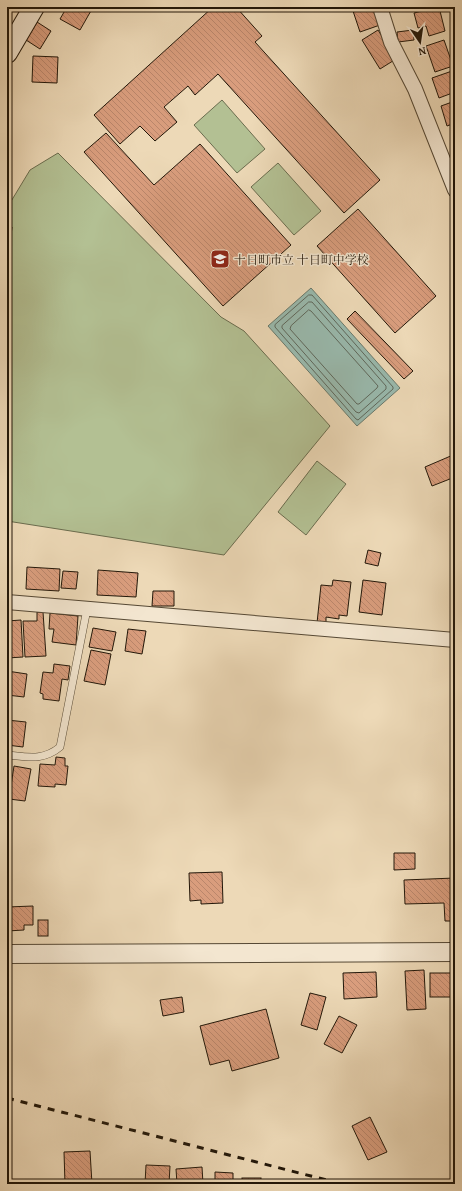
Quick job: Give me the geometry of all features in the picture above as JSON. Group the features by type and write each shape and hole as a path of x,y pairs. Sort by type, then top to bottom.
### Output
{"main road":[{"path":"7,53 34,7"}],"street":[{"path":"380,7 391,42 415,89 455,190"},
{"path":"7,602 455,640"},
{"path":"7,954 455,952"}],"lane":[{"path":"7,755 35,758 52,754 60,747 87,609"}],"green space":[{"path":"222,100 265,149 237,173 194,125"},
{"path":"58,153 221,317 244,331 330,426 224,555 7,521 7,208 30,170"},
{"path":"278,163 321,211 294,235 251,187"},
{"path":"317,461 346,484 306,535 278,512"}],"water":[{"path":"311,288 400,388 357,426 268,326"}],"building":[{"path":"67,7 88,7 92,9 80,30 60,19"},
{"path":"213,7 236,7 262,36 255,42 380,180 344,213 218,74 195,95 188,86 164,107 177,122 155,141 140,126 120,144 94,115"},
{"path":"374,7 380,25 360,32 352,8"},
{"path":"439,7 445,31 429,36 426,26 418,28 414,13"},
{"path":"37,22 51,31 40,49 26,40"},
{"path":"378,30 396,59 380,69 362,40"},
{"path":"413,30 414,40 398,42 397,32"},
{"path":"444,40 453,66 435,72 426,46"},
{"path":"33,56 58,57 57,83 32,82"},
{"path":"455,70 455,92 439,98 432,78"},
{"path":"455,101 455,123 447,126 441,106"},
{"path":"106,133 154,185 200,144 291,245 223,306 84,152"},
{"path":"358,209 436,296 395,333 317,246"},
{"path":"7,226 12,227 10,244 7,244"},
{"path":"355,311 413,371 404,379 347,319"},
{"path":"453,455 455,459 455,477 432,486 425,467"},
{"path":"368,550 381,553 378,566 365,563"},
{"path":"27,567 60,569 59,591 26,589"},
{"path":"98,570 138,573 136,597 97,595"},
{"path":"63,571 78,572 76,589 61,588"},
{"path":"333,580 351,582 347,616 339,615 339,619 326,617 326,624 317,623 321,585 332,586"},
{"path":"363,580 386,583 382,615 359,612"},
{"path":"153,591 174,591 174,606 152,606"},
{"path":"37,612 43,612 46,656 25,657 23,621 37,621"},
{"path":"50,613 78,616 76,645 52,642 54,629 49,629"},
{"path":"21,620 23,657 7,658 7,621"},
{"path":"93,628 116,632 112,651 89,647"},
{"path":"128,629 146,631 142,654 125,651"},
{"path":"91,650 111,654 105,685 84,681"},
{"path":"54,664 70,666 68,680 62,679 59,701 43,699 43,694 40,693 43,672 53,673"},
{"path":"7,671 27,674 24,697 7,695"},
{"path":"7,720 26,722 23,747 7,745"},
{"path":"56,757 65,758 65,766 68,766 66,785 55,784 55,787 38,786 40,764 55,765"},
{"path":"14,766 31,769 25,801 9,799"},
{"path":"394,853 415,853 415,869 394,870"},
{"path":"222,872 223,903 201,904 201,900 190,901 189,873"},
{"path":"455,878 455,921 445,921 444,903 405,904 404,880"},
{"path":"33,906 33,925 24,925 24,930 7,931 7,907"},
{"path":"38,920 48,920 48,936 38,936"},
{"path":"424,970 426,1009 407,1010 405,971"},
{"path":"376,972 377,997 344,999 343,973"},
{"path":"430,973 455,973 455,997 430,997"},
{"path":"310,993 326,997 317,1030 301,1025"},
{"path":"182,997 184,1012 163,1016 160,1000"},
{"path":"266,1009 279,1058 232,1071 229,1060 210,1065 200,1026"},
{"path":"339,1016 357,1025 342,1053 324,1044"},
{"path":"370,1117 387,1152 368,1160 352,1126"},
{"path":"90,1151 92,1184 65,1184 64,1152"},
{"path":"146,1165 170,1166 169,1184 145,1184"},
{"path":"202,1167 203,1184 177,1184 176,1169"},
{"path":"215,1172 233,1173 233,1184 215,1184"},
{"path":"242,1178 261,1178 261,1184 242,1184"}],"railway":[{"path":"7,1098 342,1184"}],"place":[{"name":"十日町市立 十日町中学校","path":"220,259"}]}
